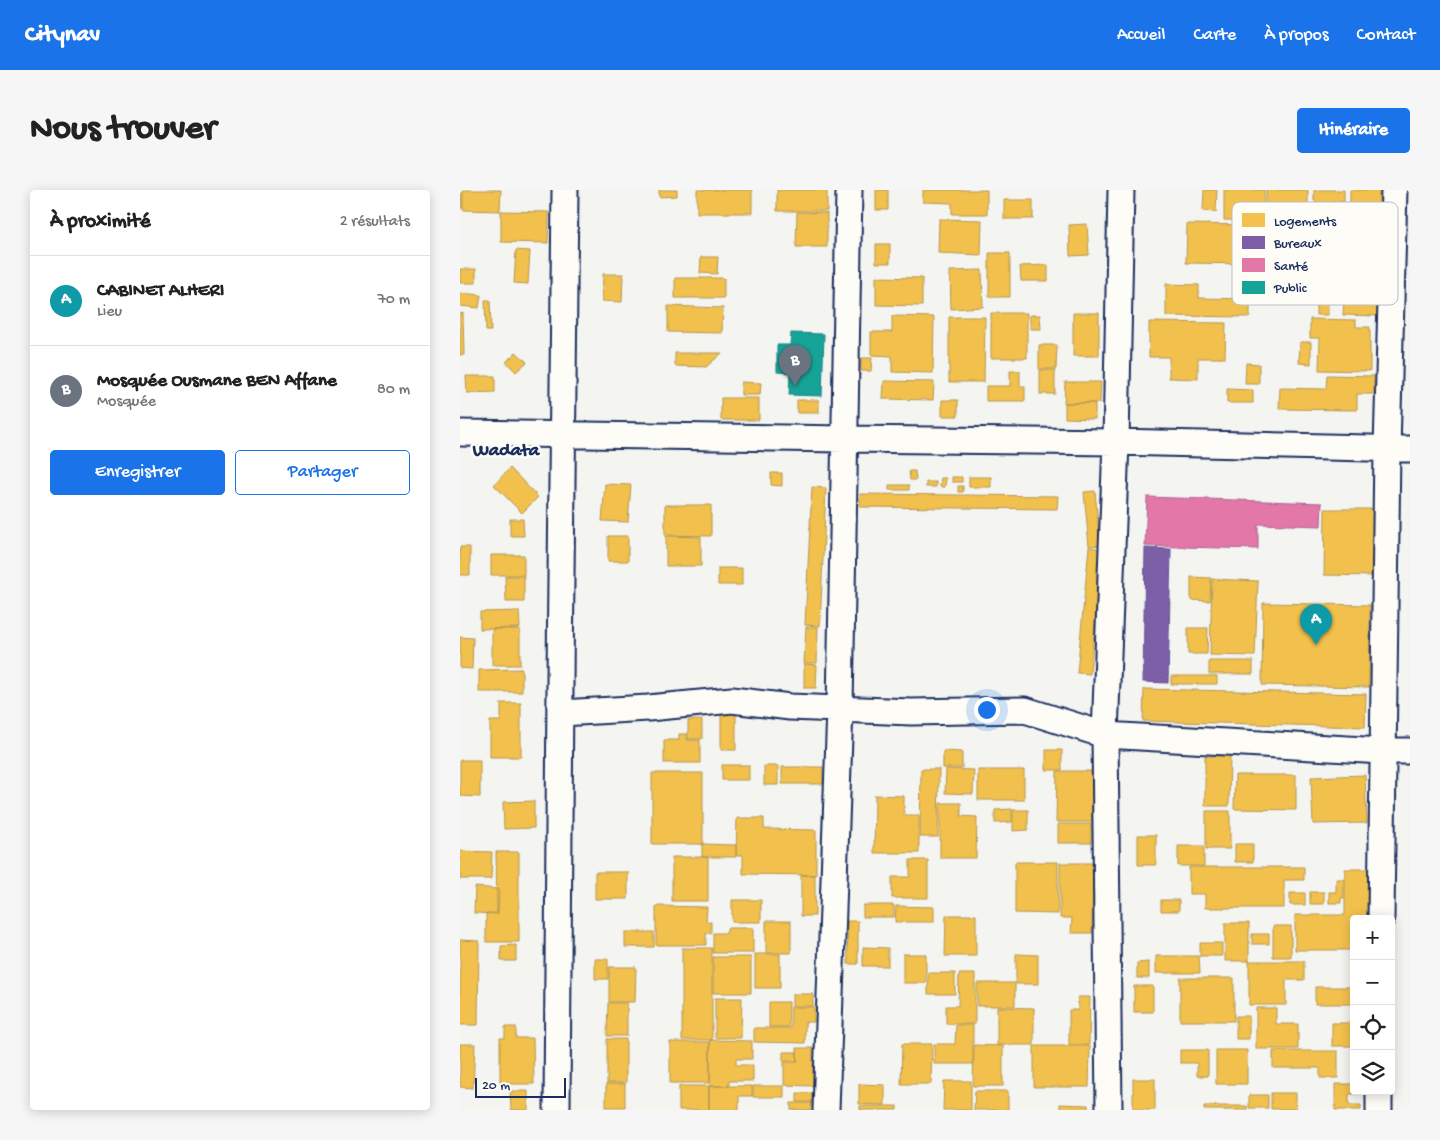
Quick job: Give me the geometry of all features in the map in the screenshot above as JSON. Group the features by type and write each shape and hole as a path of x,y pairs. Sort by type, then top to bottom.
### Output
{"street":[{"path":"557,1110 561,713 561,434 565,190"},
{"path":"826,1110 840,708 849,190"},
{"path":"1109,1110 1105,735 1116,442 1121,190"},
{"path":"1381,915 1383,751 1398,449 1396,305"},
{"path":"460,433 1116,442 1398,449"},
{"path":"561,713 648,708 732,700 790,707 911,712 1025,710 1105,735 1410,751"},
{"path":"1379,1095 1379,1110"}],"building: Logements":[{"path":"460,190 462,190 462,208 460,208"},
{"path":"463,190 501,190 500,211 463,210"},
{"path":"659,190 677,190 677,196 659,197"},
{"path":"697,190 752,190 752,213 697,213"},
{"path":"777,190 827,190 827,211 777,211"},
{"path":"876,190 888,190 888,210 876,210"},
{"path":"923,190 987,190 987,214 952,214 952,203 923,202"},
{"path":"1204,190 1217,190 1216,212 1203,211"},
{"path":"1224,190 1264,190 1264,202 1232,202 1232,220 1224,220"},
{"path":"1266,190 1308,190 1308,202 1266,202"},
{"path":"1314,190 1344,190 1344,202 1314,201"},
{"path":"1350,190 1379,190 1379,202 1350,202"},
{"path":"1004,200 1033,200 1033,219 1004,219"},
{"path":"501,211 549,212 548,243 501,242"},
{"path":"797,212 827,213 827,247 796,247"},
{"path":"939,219 982,220 981,255 938,253"},
{"path":"1087,224 1089,255 1070,256 1069,225"},
{"path":"1187,224 1232,225 1232,264 1186,263"},
{"path":"876,244 890,244 890,263 876,263"},
{"path":"516,250 530,251 528,284 514,283"},
{"path":"989,253 1010,253 1010,297 989,297"},
{"path":"701,257 718,257 717,274 700,273"},
{"path":"1048,265 1048,281 1021,281 1020,266"},
{"path":"460,269 476,269 476,283 460,283"},
{"path":"982,270 983,307 951,309 950,271"},
{"path":"603,274 623,274 622,302 602,301"},
{"path":"876,277 922,278 922,306 876,305"},
{"path":"675,278 724,278 724,298 675,298"},
{"path":"1166,284 1199,285 1199,298 1232,299 1232,305 1250,305 1250,317 1166,316"},
{"path":"460,293 481,295 479,308 460,306"},
{"path":"485,300 490,300 491,331 486,331"},
{"path":"1316,305 1328,305 1328,315 1316,315"},
{"path":"1344,305 1380,305 1380,316 1343,315"},
{"path":"668,306 723,308 722,333 668,332"},
{"path":"463,313 464,355 460,355 460,314"},
{"path":"991,313 1027,313 1027,358 991,358"},
{"path":"1073,313 1099,313 1099,356 1073,356"},
{"path":"1030,315 1040,315 1041,329 1030,329"},
{"path":"892,316 934,317 933,373 892,372 892,356 871,355 871,332 892,332"},
{"path":"949,317 985,317 984,382 949,382"},
{"path":"1310,319 1356,320 1356,327 1370,327 1370,371 1319,370 1320,338 1310,338"},
{"path":"1149,322 1226,323 1225,358 1198,358 1198,379 1169,378 1169,357 1149,357"},
{"path":"1300,342 1311,342 1311,364 1299,363"},
{"path":"1039,345 1057,345 1056,369 1039,369"},
{"path":"516,352 527,362 516,372 506,362"},
{"path":"675,353 722,353 706,367 675,366"},
{"path":"861,358 872,358 871,371 861,371"},
{"path":"1246,363 1259,364 1259,384 1245,384"},
{"path":"1040,370 1055,370 1055,394 1040,394"},
{"path":"1010,371 1020,371 1020,386 1025,386 1025,401 986,401 986,386 1010,386"},
{"path":"1327,375 1374,376 1374,394 1357,394 1357,410 1279,409 1280,388 1326,389"},
{"path":"466,376 495,376 495,392 467,393"},
{"path":"884,381 934,382 933,400 883,399"},
{"path":"741,382 761,383 760,395 741,395"},
{"path":"1065,382 1101,382 1100,403 1064,403"},
{"path":"1227,389 1253,390 1253,403 1227,403"},
{"path":"721,398 759,398 759,420 721,420"},
{"path":"797,400 819,400 819,413 797,413"},
{"path":"942,400 958,400 958,416 942,416"},
{"path":"1065,403 1095,403 1095,419 1065,418"},
{"path":"510,468 538,497 522,513 494,485"},
{"path":"909,471 915,471 916,480 910,480"},
{"path":"771,473 782,473 782,486 771,485"},
{"path":"952,477 962,477 962,482 952,482"},
{"path":"969,477 991,477 991,487 969,487"},
{"path":"941,478 946,478 945,487 940,487"},
{"path":"926,482 936,482 936,487 926,487"},
{"path":"605,484 631,485 628,522 602,521"},
{"path":"889,485 909,485 909,490 889,490"},
{"path":"958,486 963,486 963,492 958,492"},
{"path":"812,487 826,488 820,626 805,625"},
{"path":"1095,491 1100,545 1089,546 1084,492"},
{"path":"860,494 1058,496 1057,509 860,507"},
{"path":"665,505 711,505 711,536 665,535"},
{"path":"1325,509 1375,509 1374,576 1324,575"},
{"path":"510,519 523,519 524,536 510,536"},
{"path":"608,536 628,536 628,561 608,561"},
{"path":"666,536 701,537 701,566 666,566"},
{"path":"460,547 470,547 470,575 460,575"},
{"path":"1089,547 1102,549 1090,674 1077,673"},
{"path":"491,555 524,555 524,575 491,575"},
{"path":"718,568 742,568 742,585 718,585"},
{"path":"505,576 524,576 524,602 506,602"},
{"path":"1191,577 1211,578 1210,601 1191,600"},
{"path":"1212,579 1258,581 1255,656 1210,655"},
{"path":"1263,603 1370,605 1369,687 1262,685"},
{"path":"519,611 520,628 480,629 480,612"},
{"path":"806,627 818,627 817,663 804,663"},
{"path":"1188,628 1208,628 1207,654 1188,654"},
{"path":"492,629 520,629 520,665 492,665"},
{"path":"460,637 473,638 472,669 460,668"},
{"path":"1209,661 1253,661 1253,674 1209,674"},
{"path":"804,664 817,665 816,688 804,688"},
{"path":"522,669 522,692 479,692 479,670"},
{"path":"1171,676 1217,676 1217,684 1171,684"},
{"path":"1144,689 1366,694 1365,727 1143,721"},
{"path":"501,703 521,703 521,757 490,757 490,721 501,721"},
{"path":"721,712 736,712 736,750 721,750"},
{"path":"688,720 702,720 702,739 688,739"},
{"path":"679,734 687,734 687,740 700,740 700,763 664,763 664,740 679,740"},
{"path":"1046,750 1062,750 1062,770 1046,770"},
{"path":"943,751 962,752 962,768 943,768"},
{"path":"1205,756 1230,756 1229,806 1205,806"},
{"path":"460,760 480,760 480,797 460,796"},
{"path":"722,765 749,765 749,780 722,780"},
{"path":"764,766 778,766 778,785 764,785"},
{"path":"782,767 823,767 823,784 782,784"},
{"path":"921,769 939,769 938,837 920,837"},
{"path":"946,769 974,770 973,794 945,793"},
{"path":"978,770 1024,770 1024,800 978,800"},
{"path":"1057,771 1093,771 1092,822 1056,822"},
{"path":"652,773 703,773 703,844 652,844"},
{"path":"1235,775 1296,775 1296,810 1234,809"},
{"path":"1365,775 1367,823 1313,824 1311,777"},
{"path":"875,795 904,796 904,815 919,815 919,853 874,853"},
{"path":"534,801 534,828 504,829 503,802"},
{"path":"940,803 961,803 961,816 977,817 976,858 940,858"},
{"path":"1012,809 1012,822 995,823 995,810"},
{"path":"1013,810 1028,810 1028,830 1013,831"},
{"path":"1206,811 1230,811 1230,849 1206,849"},
{"path":"737,818 764,818 764,829 816,830 816,875 743,874 743,855 736,855"},
{"path":"1058,824 1091,824 1091,843 1058,843"},
{"path":"1138,835 1156,835 1156,865 1138,865"},
{"path":"702,844 736,845 736,857 702,857"},
{"path":"1235,844 1253,844 1253,862 1235,862"},
{"path":"1178,846 1204,846 1204,866 1178,866"},
{"path":"460,851 492,852 491,879 460,879"},
{"path":"496,852 519,852 519,942 486,942 486,913 497,913"},
{"path":"672,857 708,857 708,901 672,901"},
{"path":"910,860 928,860 928,898 892,898 892,877 910,877"},
{"path":"1015,862 1058,862 1058,914 1015,913"},
{"path":"1060,863 1093,863 1092,933 1071,933 1072,918 1060,918"},
{"path":"1189,867 1304,867 1304,880 1284,880 1284,908 1205,908 1205,894 1189,894"},
{"path":"1345,869 1369,869 1369,915 1350,915 1350,950 1295,950 1295,915 1345,915"},
{"path":"595,872 628,872 628,899 595,899"},
{"path":"801,875 815,875 815,916 801,916"},
{"path":"1336,879 1344,879 1344,898 1341,898 1341,903 1329,903 1329,892 1336,892"},
{"path":"475,887 499,889 498,914 474,913"},
{"path":"1310,892 1324,892 1324,904 1310,904"},
{"path":"1290,893 1305,893 1305,905 1290,905"},
{"path":"732,900 761,900 761,922 732,922"},
{"path":"1161,900 1179,900 1179,911 1161,911"},
{"path":"863,905 894,905 894,917 863,917"},
{"path":"656,906 707,907 706,922 711,922 711,933 706,933 706,945 656,945"},
{"path":"896,906 934,907 934,922 895,922"},
{"path":"946,915 976,915 976,956 945,956"},
{"path":"766,921 791,921 791,953 766,953"},
{"path":"847,921 858,921 858,964 848,964"},
{"path":"1225,923 1249,923 1249,961 1225,961"},
{"path":"1273,926 1291,926 1291,957 1273,957"},
{"path":"727,928 753,928 753,953 713,953 713,933 727,933"},
{"path":"625,932 654,932 654,947 625,947"},
{"path":"1252,934 1269,934 1269,944 1252,944"},
{"path":"460,940 479,941 478,1025 460,1025"},
{"path":"1200,943 1222,943 1222,956 1200,956"},
{"path":"516,945 516,961 501,961 501,946"},
{"path":"863,947 888,948 888,966 863,966"},
{"path":"682,948 712,948 712,1040 682,1040"},
{"path":"755,954 780,954 780,988 755,988"},
{"path":"903,954 926,954 926,983 903,983"},
{"path":"1016,954 1038,955 1038,984 1016,984"},
{"path":"1156,956 1199,956 1200,973 1156,973"},
{"path":"713,957 751,957 751,993 713,993"},
{"path":"595,959 608,959 608,979 595,979"},
{"path":"1249,961 1304,961 1304,980 1286,980 1286,1005 1249,1005"},
{"path":"1149,962 1149,978 1137,978 1137,963"},
{"path":"609,967 636,967 635,1002 609,1002"},
{"path":"928,973 955,973 955,994 928,994"},
{"path":"959,974 975,974 975,1024 946,1024 946,1006 958,1006"},
{"path":"1180,978 1234,978 1234,1021 1180,1021"},
{"path":"977,983 1015,983 1015,1006 977,1006"},
{"path":"1134,986 1153,986 1153,1012 1134,1012"},
{"path":"1315,987 1350,987 1350,1004 1315,1004"},
{"path":"792,994 813,994 813,1006 792,1006"},
{"path":"1078,997 1090,997 1089,1045 1069,1045 1069,1010 1078,1010"},
{"path":"715,998 742,998 741,1038 715,1038"},
{"path":"769,1002 789,1002 789,1027 769,1027"},
{"path":"608,1003 627,1003 627,1036 607,1036"},
{"path":"791,1007 814,1007 814,1022 805,1022 805,1043 754,1042 754,1028 791,1028"},
{"path":"997,1007 1034,1008 1034,1045 997,1045"},
{"path":"1256,1008 1276,1008 1276,1024 1298,1024 1298,1049 1256,1049"},
{"path":"1236,1016 1249,1016 1249,1039 1236,1039"},
{"path":"1332,1023 1350,1023 1350,1046 1332,1046"},
{"path":"956,1025 973,1025 973,1064 934,1064 934,1044 955,1044"},
{"path":"505,1027 516,1027 516,1038 533,1038 534,1084 500,1084 500,1038 505,1038"},
{"path":"607,1039 626,1039 626,1083 607,1083"},
{"path":"710,1040 752,1041 752,1059 736,1059 736,1065 753,1065 753,1081 729,1081 729,1086 710,1086"},
{"path":"670,1042 710,1042 710,1083 670,1083"},
{"path":"460,1044 475,1044 473,1088 460,1087"},
{"path":"902,1044 932,1044 931,1084 901,1084"},
{"path":"974,1045 1003,1046 1003,1086 973,1086"},
{"path":"1034,1046 1090,1046 1089,1087 1034,1087"},
{"path":"797,1048 813,1048 813,1086 784,1085 784,1062 797,1062"},
{"path":"1180,1050 1208,1050 1208,1076 1197,1076 1197,1063 1180,1063"},
{"path":"1216,1050 1247,1050 1247,1084 1216,1084"},
{"path":"1273,1051 1338,1051 1338,1078 1320,1078 1320,1068 1273,1068"},
{"path":"783,1052 797,1052 797,1061 783,1061"},
{"path":"1133,1079 1155,1079 1155,1110 1133,1110"},
{"path":"944,1081 971,1081 971,1110 943,1110"},
{"path":"606,1084 625,1084 625,1107 606,1107"},
{"path":"859,1084 885,1085 885,1105 859,1104"},
{"path":"1335,1084 1350,1084 1349,1105 1361,1105 1361,1110 1335,1110"},
{"path":"679,1086 709,1086 709,1110 679,1110"},
{"path":"709,1086 752,1086 752,1096 739,1096 739,1110 709,1110"},
{"path":"753,1086 784,1086 784,1097 753,1097"},
{"path":"510,1091 528,1091 528,1110 511,1110"},
{"path":"975,1091 1008,1091 1008,1110 974,1110"},
{"path":"797,1093 812,1093 812,1102 797,1102"},
{"path":"1271,1093 1296,1093 1296,1109 1271,1109"},
{"path":"1249,1095 1268,1095 1268,1108 1249,1108"},
{"path":"791,1103 814,1103 814,1110 791,1110"},
{"path":"1060,1104 1088,1105 1088,1110 1060,1110"},
{"path":"860,1106 897,1106 897,1110 860,1110"},
{"path":"1204,1106 1247,1106 1247,1110 1204,1110"}],"building: Bureaux":[{"path":"1145,548 1171,549 1168,683 1143,682"}],"building: Santé":[{"path":"1147,497 1322,503 1321,526 1258,524 1258,549 1145,546"}],"building: Public":[{"path":"791,333 824,334 822,396 789,395 790,373 777,372 777,345 790,345"}],"place":[{"name":"Mosquée Ousmane BEN Affane","path":"795,386"},
{"name":"CABINET ALHERI","path":"1316,645"}],"district":[{"name":"Wadata","path":"506,448"}]}
